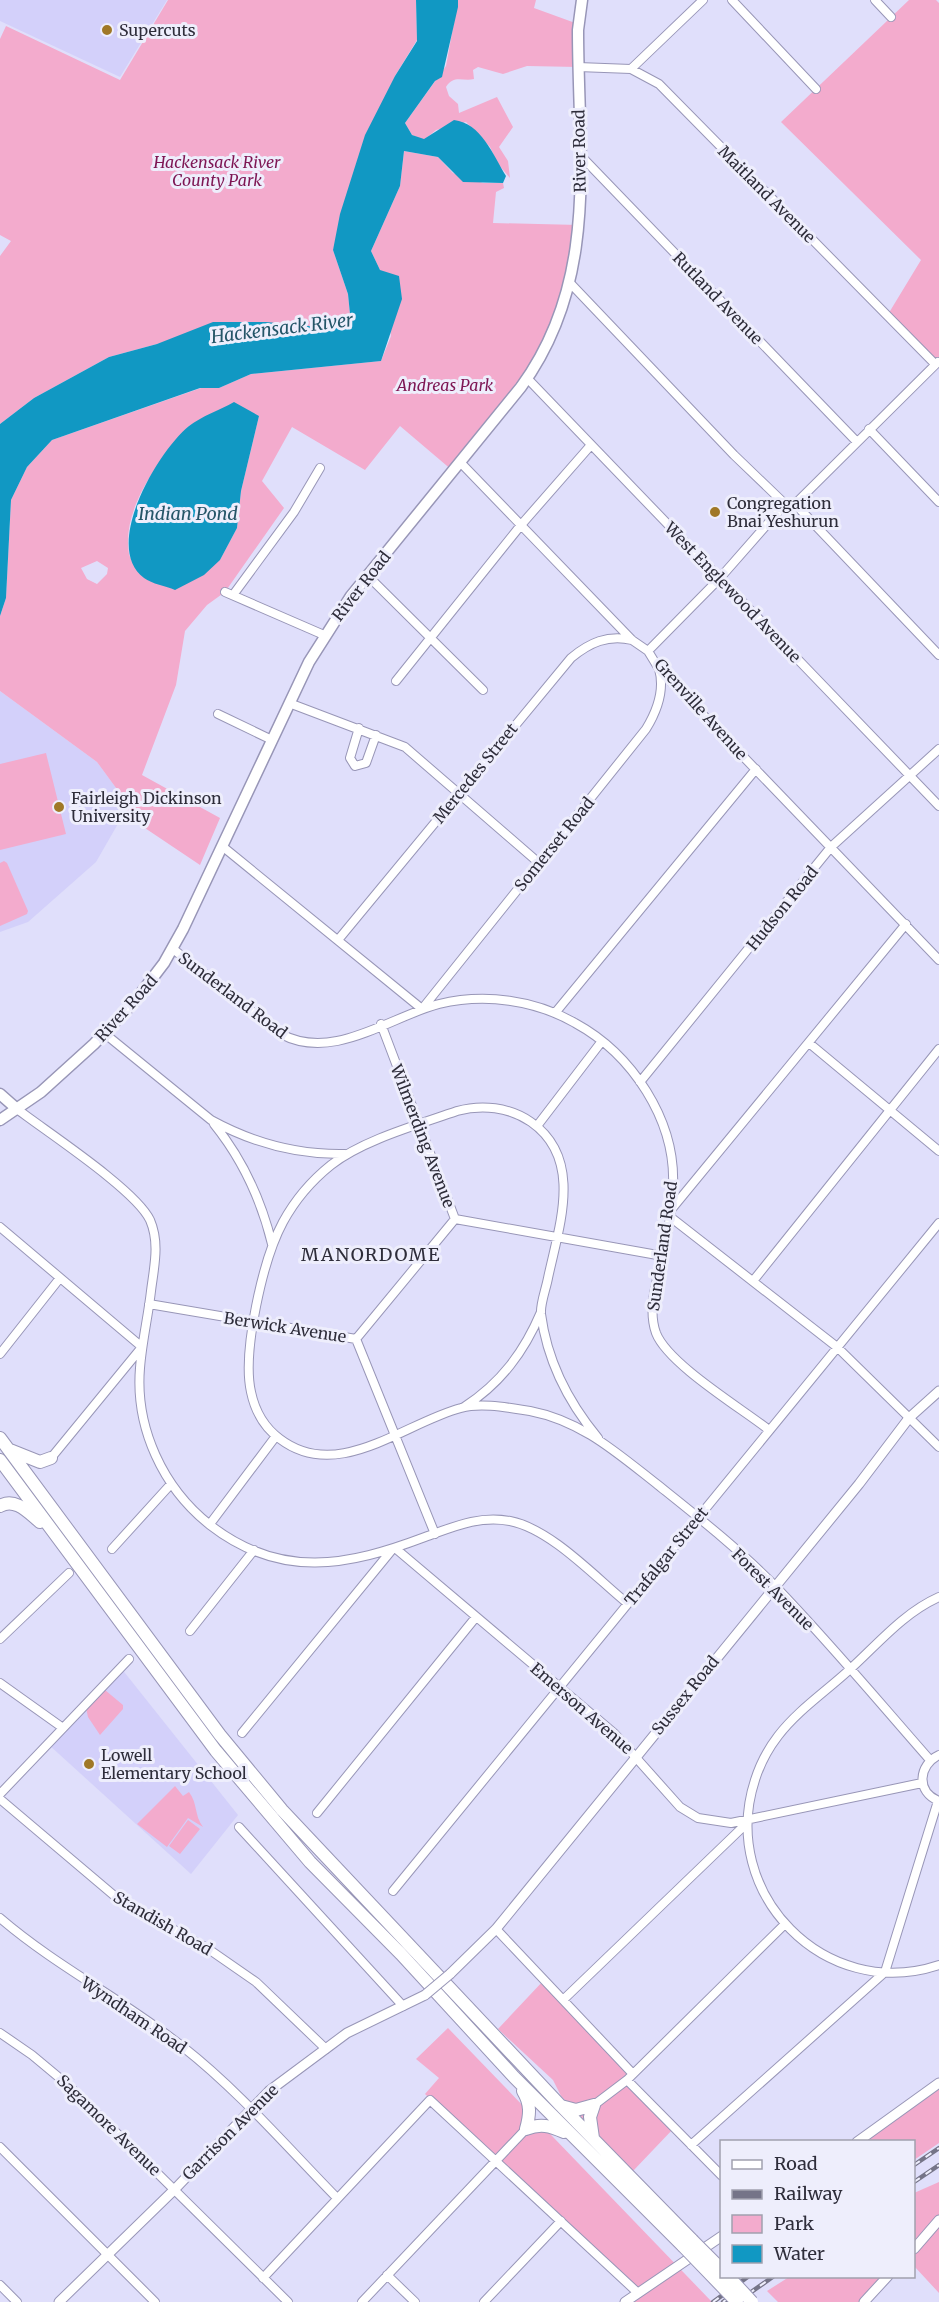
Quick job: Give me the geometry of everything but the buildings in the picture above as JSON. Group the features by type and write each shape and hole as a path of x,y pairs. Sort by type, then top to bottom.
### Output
{"highway":[{"path":"3,1443 40,1462 51,1458"},
{"path":"3,1443 220,1735 275,1802 593,2139 688,2243 737,2302"},
{"path":"0,1460 182,1706 262,1807 310,1862 401,1954 514,2077 572,2136 688,2243 720,2268"},
{"path":"0,1506 10,1502 17,1505 54,1533"},
{"path":"514,2077 528,2100 530,2114 526,2129"},
{"path":"560,2106 576,2110 594,2105 590,2124 593,2139"},
{"path":"526,2129 535,2125 550,2126 572,2136"},
{"path":"729,2278 752,2302"}],"main road":[{"name":"River Road","path":"0,1120 65,1072 152,980 173,949 324,635 368,576 527,378 552,335 571,284 579,225 578,67 582,0"},
{"path":"0,1094 17,1109"}],"street":[{"path":"631,69 703,0"},
{"path":"732,0 816,89"},
{"path":"875,0 891,17"},
{"name":"Maitland Avenue","path":"578,67 631,69 659,84 937,362"},
{"name":"Rutland Avenue","path":"579,153 857,441"},
{"path":"571,284 734,455 785,504 795,504 937,362"},
{"name":"West Englewood Avenue","path":"527,378 939,806"},
{"path":"869,429 939,502"},
{"path":"396,681 432,639 521,525 591,445"},
{"name":"Grenville Avenue","path":"460,462 632,640 648,651 659,669 939,960"},
{"path":"320,468 294,512 229,593 324,635"},
{"path":"648,651 720,578 785,504"},
{"path":"795,504 939,655"},
{"path":"368,576 483,690"},
{"name":"Mercedes Street","path":"338,940 571,658 592,643 605,639 632,640"},
{"name":"Somerset Road","path":"422,1009 646,729 658,705 661,691 659,669"},
{"path":"290,703 376,735 416,755 539,863"},
{"path":"218,714 272,740"},
{"path":"359,728 350,758 355,766 366,763 376,735"},
{"name":"Hudson Road","path":"640,1082 831,847 939,749"},
{"path":"555,1013 756,769"},
{"path":"222,846 422,1009"},
{"path":"906,924 669,1214 837,1347 939,1447"},
{"name":"Sunderland Road","path":"173,949 290,1039 323,1044 422,1009 457,1000 497,999 555,1013 602,1041 640,1082 658,1114 669,1149 673,1185 652,1312 657,1335 678,1361 769,1430"},
{"name":"Wilmerding Avenue","path":"381,1024 455,1219 663,1256"},
{"path":"104,1033 211,1120 269,1145 310,1153 347,1154"},
{"path":"537,1126 602,1041"},
{"path":"809,1042 939,1151"},
{"path":"753,1281 939,1049"},
{"path":"489,1107 514,1113 537,1126 552,1142 562,1164 565,1188 541,1312 524,1347 509,1368 492,1387 463,1407 352,1452 329,1455 300,1450 276,1436 258,1414 250,1389 254,1322 273,1244 288,1214 317,1177 347,1154 462,1109 489,1107"},
{"path":"17,1109 126,1192 143,1208 152,1225 156,1243 142,1347 140,1388 145,1426 156,1456 171,1484 210,1524 254,1550 279,1558 317,1563 355,1560 480,1520 495,1519 523,1525 547,1537 627,1603"},
{"path":"211,1120 246,1171 265,1216 273,1244"},
{"path":"356,1339 455,1219"},
{"name":"Trafalgar Street","path":"393,1891 939,1223"},
{"path":"0,1227 142,1347"},
{"path":"0,1354 60,1278"},
{"name":"Berwick Avenue","path":"149,1304 356,1339 435,1534"},
{"path":"541,1312 551,1355 562,1382 576,1408 598,1438"},
{"path":"51,1458 142,1347"},
{"name":"Sussex Road","path":"425,1995 496,1929 910,1417 939,1391"},
{"path":"463,1407 498,1407 533,1412 571,1424 598,1438"},
{"path":"210,1524 276,1436"},
{"name":"Forest Avenue","path":"598,1438 698,1517 775,1586 930,1760"},
{"path":"112,1549 171,1484"},
{"path":"242,1733 394,1549"},
{"name":"Emerson Avenue","path":"394,1549 559,1687 636,1755 674,1802 688,1813 708,1821 721,1823 747,1821 922,1783"},
{"path":"190,1631 254,1550"},
{"path":"0,1639 69,1573"},
{"path":"939,1597 909,1614 850,1670 791,1721 769,1750 755,1780 747,1821 750,1855 755,1873 769,1903 785,1924 823,1954 852,1966 885,1972 917,1971 939,1965"},
{"path":"318,1813 476,1617"},
{"path":"0,1794 129,1659"},
{"path":"0,1683 63,1728"},
{"path":"691,2145 878,1981 885,1972 939,1801 928,1795 922,1783 923,1771 930,1760 939,1755"},
{"name":"Standish Road","path":"0,1799 117,1898 207,1948 248,1976 326,2049"},
{"path":"563,2000 747,1821"},
{"path":"239,1827 402,2006"},
{"name":"Wyndham Road","path":"0,1917 69,1971 184,2047 250,2109 337,2198"},
{"path":"594,2105 630,2077 785,1924"},
{"path":"496,1929 563,2000 691,2145 720,2174"},
{"name":"Garrison Avenue","path":"59,2302 174,2190 250,2109 291,2073 347,2033 425,1995"},
{"name":"Sagamore Avenue","path":"0,2033 52,2070 288,2302"},
{"path":"860,2140 939,2083"},
{"path":"263,2278 430,2100 638,2293"},
{"path":"362,2302 526,2129"},
{"path":"0,2147 155,2302"},
{"path":"915,2248 939,2220"},
{"path":"484,2302 561,2221"},
{"path":"625,2302 720,2237"},
{"path":"387,2275 415,2302"},
{"path":"864,2302 887,2278"},
{"path":"0,2285 17,2302"}],"shaded area":[{"path":"0,0 167,0 120,77 0,21"},
{"name":"Fairleigh Dickinson University","path":"0,691 97,762 119,792 119,822 96,862 28,922 0,932"},
{"path":"121,1668 238,1815 191,1874 48,1744"}],"green space":[{"name":"Hackensack River County Park","path":"168,0 416,0 417,40 395,76 333,250 348,294 350,314 346,321 331,328 316,327 157,344 109,357 34,398 0,424 0,256 11,241 0,235 0,39 6,26 120,80"},
{"path":"458,0 536,0 534,8 578,24 578,67 527,66 503,74 478,67 473,70 474,79 455,80 446,87 449,96 458,104 459,113 497,97 513,127 499,147 508,161 510,178 498,164 490,147 466,122 436,130 424,140 412,135 405,123 446,66"},
{"path":"909,0 936,0 939,3 939,361 935,364 887,316 921,260 781,122"},
{"name":"Andreas Park","path":"404,151 438,157 453,173 483,183 503,183 504,188 496,192 493,223 579,225 575,262 540,357 453,471 400,426 365,470 292,427 262,481 284,508 225,592 207,605 185,631 176,685 142,775 220,818 200,865 127,816 119,792 97,762 0,691 0,616 6,598 11,500 27,467 52,440 201,388 219,388 251,374 381,361 391,336 380,270 371,251 400,186","holes":["259,416 241,491 237,528 220,560 144,578 129,554 128,537 131,519 146,484 167,452 190,425","97,561 108,568 107,574 97,584 87,579 81,568"]},
{"path":"46,753 66,834 0,850 0,764"},
{"path":"4,861 7,863 28,911 27,914 0,926 0,863"},
{"path":"105,1690 123,1705 123,1709 100,1735 88,1717 86,1708 101,1691"},
{"path":"175,1786 183,1796 189,1792 203,1827 188,1818 167,1847 137,1824"},
{"path":"188,1820 200,1829 180,1854 169,1846"},
{"path":"544,1980 633,2074 627,2080 674,2128 633,2171 561,2096 553,2080 498,2029"},
{"path":"448,2028 712,2302 625,2302 638,2293 425,2094 439,2078 416,2059"},
{"path":"939,2083 939,2143 915,2159 915,2140 860,2140"},
{"path":"939,2182 939,2293 915,2267 915,2193"},
{"path":"787,2278 887,2278 864,2302 778,2302 767,2291"}],"water":[{"name":"Hackensack River","path":"416,0 458,0 458,7 442,77 435,81 405,123 412,135 424,139 454,120 472,127 485,141 506,176 503,183 463,182 438,157 404,151 400,186 371,251 380,270 399,276 402,299 381,361 251,374 219,388 200,388 52,440 27,467 11,500 6,598 0,616 0,424 34,398 109,357 157,344 213,322 266,322 331,328 346,321 350,314 348,294 333,250 340,214 365,135 395,76 417,41"},
{"name":"Indian Pond","path":"234,402 259,416 241,491 237,528 220,560 204,575 175,590 151,582 144,578 132,563 129,544 131,522 139,499 163,455 177,438 194,422"}],"railway":[{"path":"915,2164 939,2148"},
{"path":"915,2181 939,2165"},
{"path":"713,2302 746,2278"},
{"path":"737,2302 771,2278"},
{"path":"723,2302 742,2288"}],"place":[{"name":"Supercuts","path":"107,30"},
{"name":"Congregation Bnai Yeshurun","path":"715,512"},
{"name":"Fairleigh Dickinson University","path":"59,807"},
{"name":"Lowell Elementary School","path":"89,1764"}],"district":[{"name":"MANORDOME","path":"371,1254"}]}
